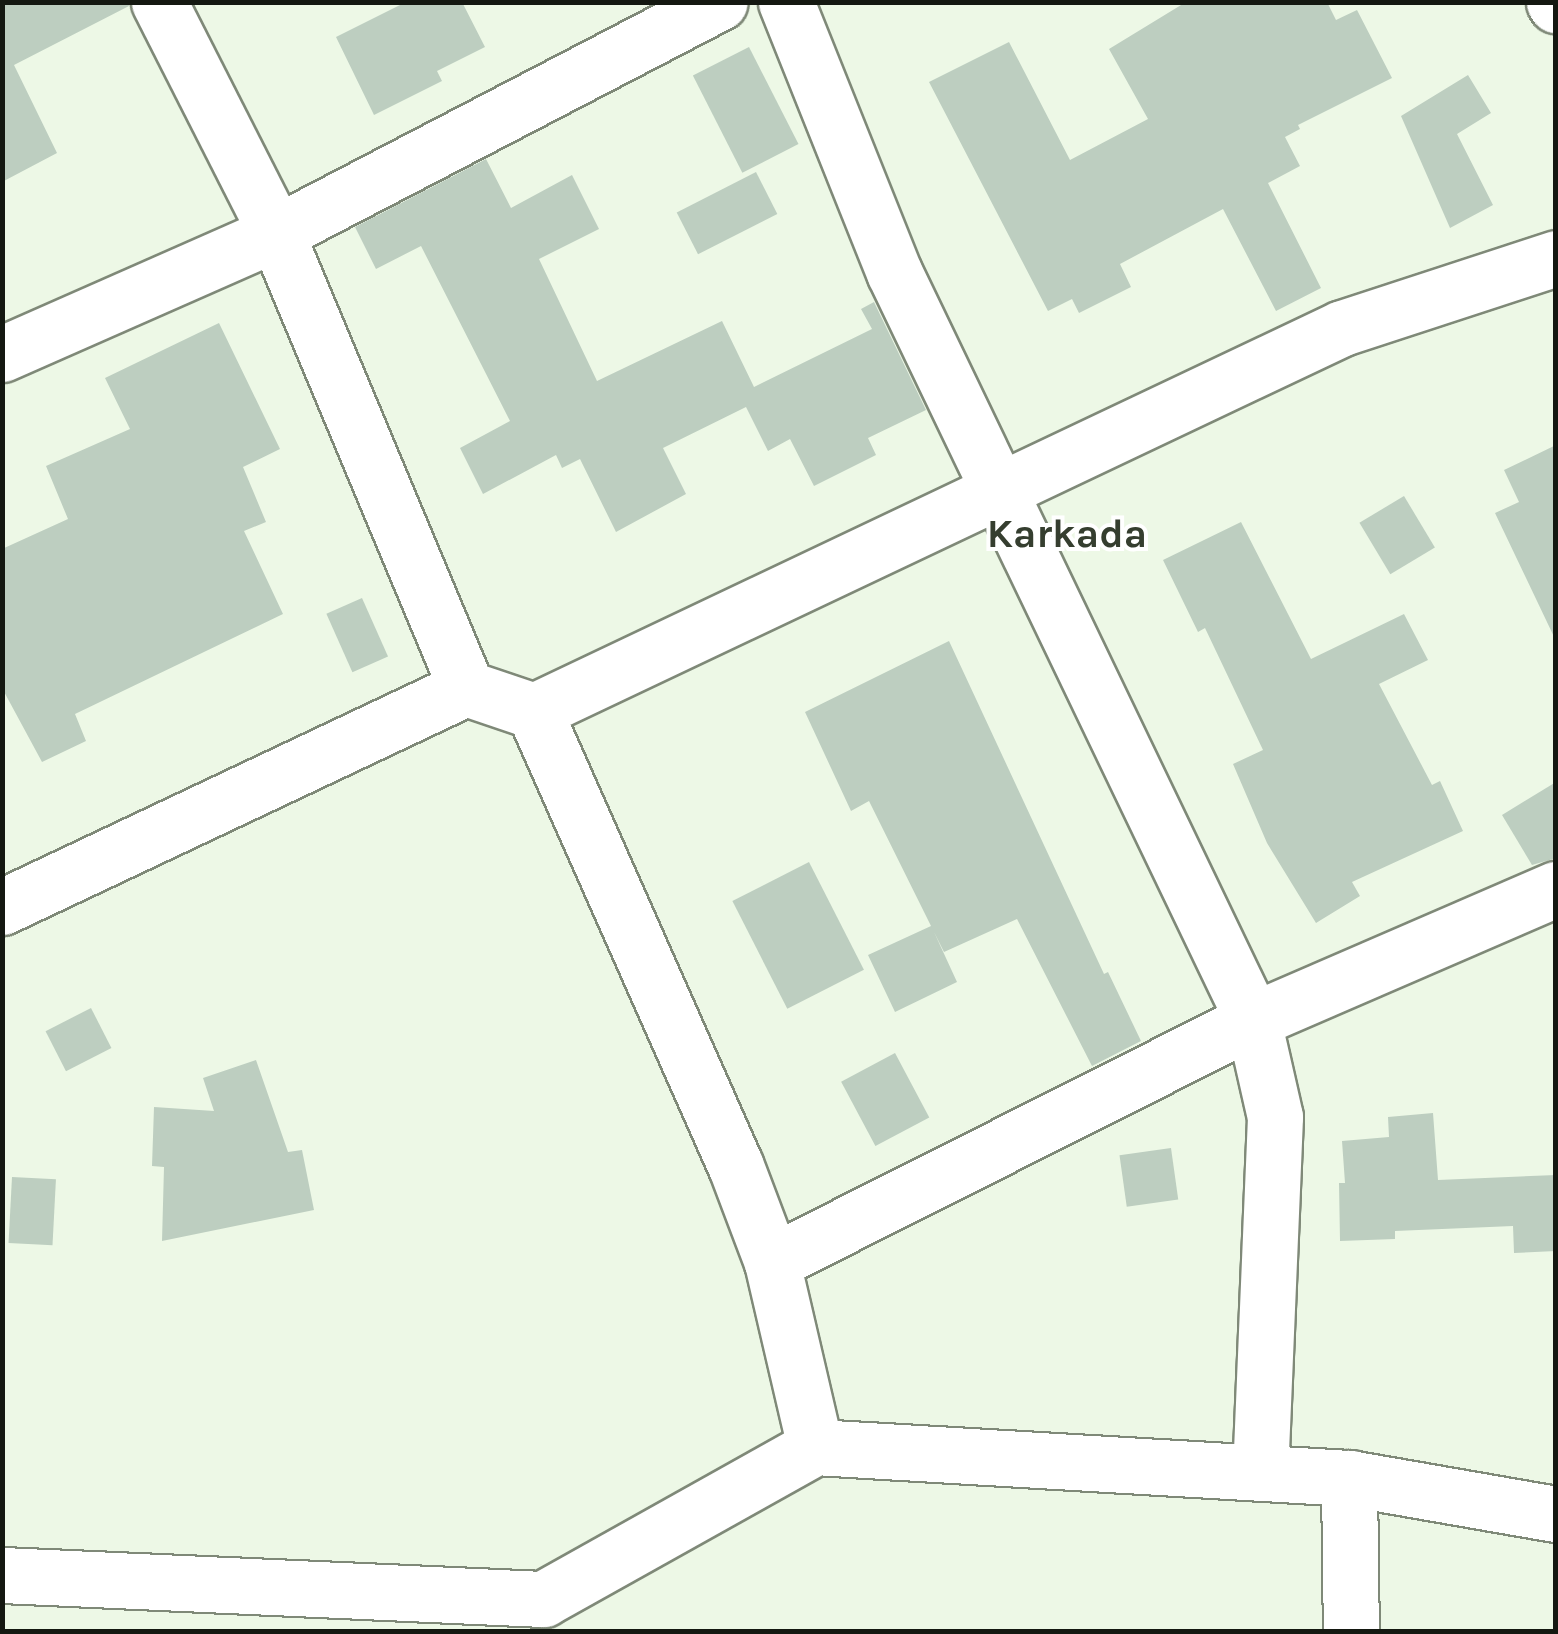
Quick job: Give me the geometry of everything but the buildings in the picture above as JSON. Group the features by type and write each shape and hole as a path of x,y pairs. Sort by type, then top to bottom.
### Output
{"street":[{"path":"159,2 276,234 466,688"},
{"path":"2,354 276,234 720,2"},
{"path":"786,2 894,272 1252,1020 1275,1117 1260,1473"},
{"path":"2,908 466,688 534,711 1002,493 1342,328 1556,258"},
{"path":"534,711 735,1164 772,1262 816,1447"},
{"path":"772,1262 1252,1020 1556,889"},
{"path":"2,1574 540,1616 816,1447 1349,1478 1556,1514"},
{"path":"1349,1478 1351,1632"}],"district":[{"name":"Karkada","path":"1067,534"}]}
